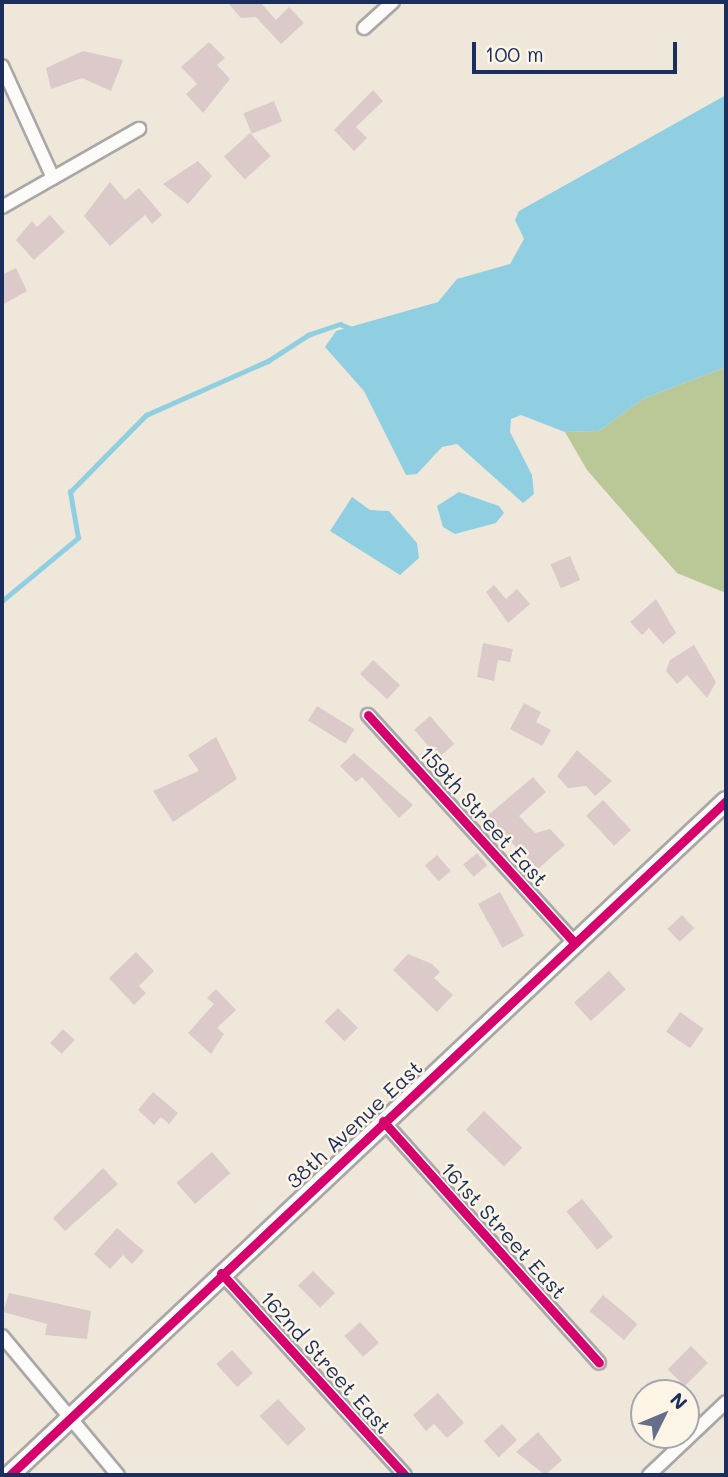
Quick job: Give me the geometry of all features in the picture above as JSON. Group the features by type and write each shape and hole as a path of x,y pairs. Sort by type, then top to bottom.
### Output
{"street":[{"path":"364,28 393,2"},
{"path":"2,65 53,178"},
{"path":"2,208 139,129"},
{"name":"159th Street East","path":"368,715 573,941"},
{"name":"38th Avenue East","path":"10,1475 69,1415 573,941 726,801"},
{"name":"161st Street East","path":"383,1121 599,1363"},
{"name":"162nd Street East","path":"221,1273 405,1475"},
{"path":"2,1336 118,1475"},
{"path":"649,1475 726,1402"}],"green space":[{"path":"726,367 726,593 677,573 587,470 565,432 599,431 643,399"}],"water":[{"path":"726,95 726,367 643,399 599,431 565,432 521,415 511,419 510,432 532,475 534,494 523,503 457,444 442,447 417,474 406,475 364,391 325,347 336,331 438,302 457,279 510,264 524,239 515,220 519,211"},
{"path":"459,492 499,506 504,513 496,523 455,534 443,527 437,506"},
{"path":"352,497 370,510 389,511 417,543 419,558 400,575 330,531"}],"building":[{"path":"227,2 260,2 276,20 289,7 304,23 281,44 256,17 241,18"},
{"path":"209,42 225,58 217,65 230,79 203,113 186,94 197,84 181,67"},
{"path":"83,51 123,60 111,91 82,78 51,89 46,68"},
{"path":"373,90 383,101 356,127 367,138 354,151 334,130"},
{"path":"274,101 282,121 252,134 243,113"},
{"path":"250,133 271,156 245,179 224,156"},
{"path":"198,161 212,176 188,204 163,184"},
{"path":"110,182 125,200 139,188 162,215 152,224 145,215 110,246 84,216"},
{"path":"50,215 65,232 34,260 16,240 32,221 37,227"},
{"path":"16,268 27,291 2,305 2,275"},
{"path":"570,556 580,580 561,588 551,564"},
{"path":"494,585 506,599 517,589 530,604 508,623 486,592"},
{"path":"656,599 676,633 663,644 649,628 642,635 630,622"},
{"path":"483,643 513,649 510,662 498,660 494,681 477,677"},
{"path":"694,645 716,682 707,698 687,675 677,684 666,671 670,660"},
{"path":"373,660 400,685 387,699 360,674"},
{"path":"524,703 541,712 536,722 551,730 542,746 510,729"},
{"path":"317,706 354,729 345,744 308,720"},
{"path":"430,716 454,744 438,758 414,730"},
{"path":"216,737 237,779 173,822 153,791 199,771 188,755"},
{"path":"577,750 612,781 595,796 586,786 568,788 557,776"},
{"path":"354,753 413,805 399,818 362,777 356,782 340,766"},
{"path":"533,777 546,792 519,816 535,833 550,829 565,845 538,869 486,817"},
{"path":"603,800 631,830 614,846 586,816"},
{"path":"477,853 487,865 473,877 463,865"},
{"path":"437,855 451,871 439,881 425,865"},
{"path":"500,892 524,936 502,948 478,904"},
{"path":"682,915 694,928 680,942 667,929"},
{"path":"136,952 154,971 139,986 146,993 134,1005 109,978"},
{"path":"408,954 432,964 440,972 434,978 453,995 437,1012 393,970"},
{"path":"609,971 626,990 591,1021 574,1002"},
{"path":"216,989 236,1010 217,1028 224,1034 211,1054 188,1033 214,1004 207,998"},
{"path":"338,1008 358,1028 344,1041 325,1021"},
{"path":"680,1012 704,1029 690,1048 666,1032"},
{"path":"63,1029 75,1040 62,1054 50,1043"},
{"path":"153,1092 178,1113 169,1124 161,1117 154,1125 138,1110"},
{"path":"484,1111 522,1148 504,1167 466,1130"},
{"path":"212,1152 230,1173 195,1204 177,1183"},
{"path":"103,1168 118,1184 65,1231 53,1218"},
{"path":"582,1199 613,1237 597,1250 566,1212"},
{"path":"117,1228 144,1251 132,1264 123,1255 110,1269 94,1254"},
{"path":"313,1271 335,1293 320,1308 298,1286"},
{"path":"9,1293 91,1311 87,1339 45,1335 47,1324 3,1312"},
{"path":"603,1295 637,1324 624,1340 590,1311"},
{"path":"360,1322 379,1343 363,1357 344,1336"},
{"path":"691,1346 708,1363 692,1379 677,1379 668,1369"},
{"path":"232,1350 253,1373 237,1387 216,1364"},
{"path":"438,1393 464,1423 447,1438 434,1424 426,1431 413,1415"},
{"path":"278,1399 306,1429 288,1446 260,1416"},
{"path":"502,1424 517,1440 499,1457 484,1441"},
{"path":"538,1432 562,1460 545,1475 516,1452"}],"waterway":[{"path":"2,601 78,538 70,492 146,415 268,361 308,335 340,324 354,330"}],"cycle path":[{"path":"368,715 573,941"},
{"path":"10,1475 726,801"},
{"path":"383,1121 599,1363"},
{"path":"221,1273 405,1475"}]}
